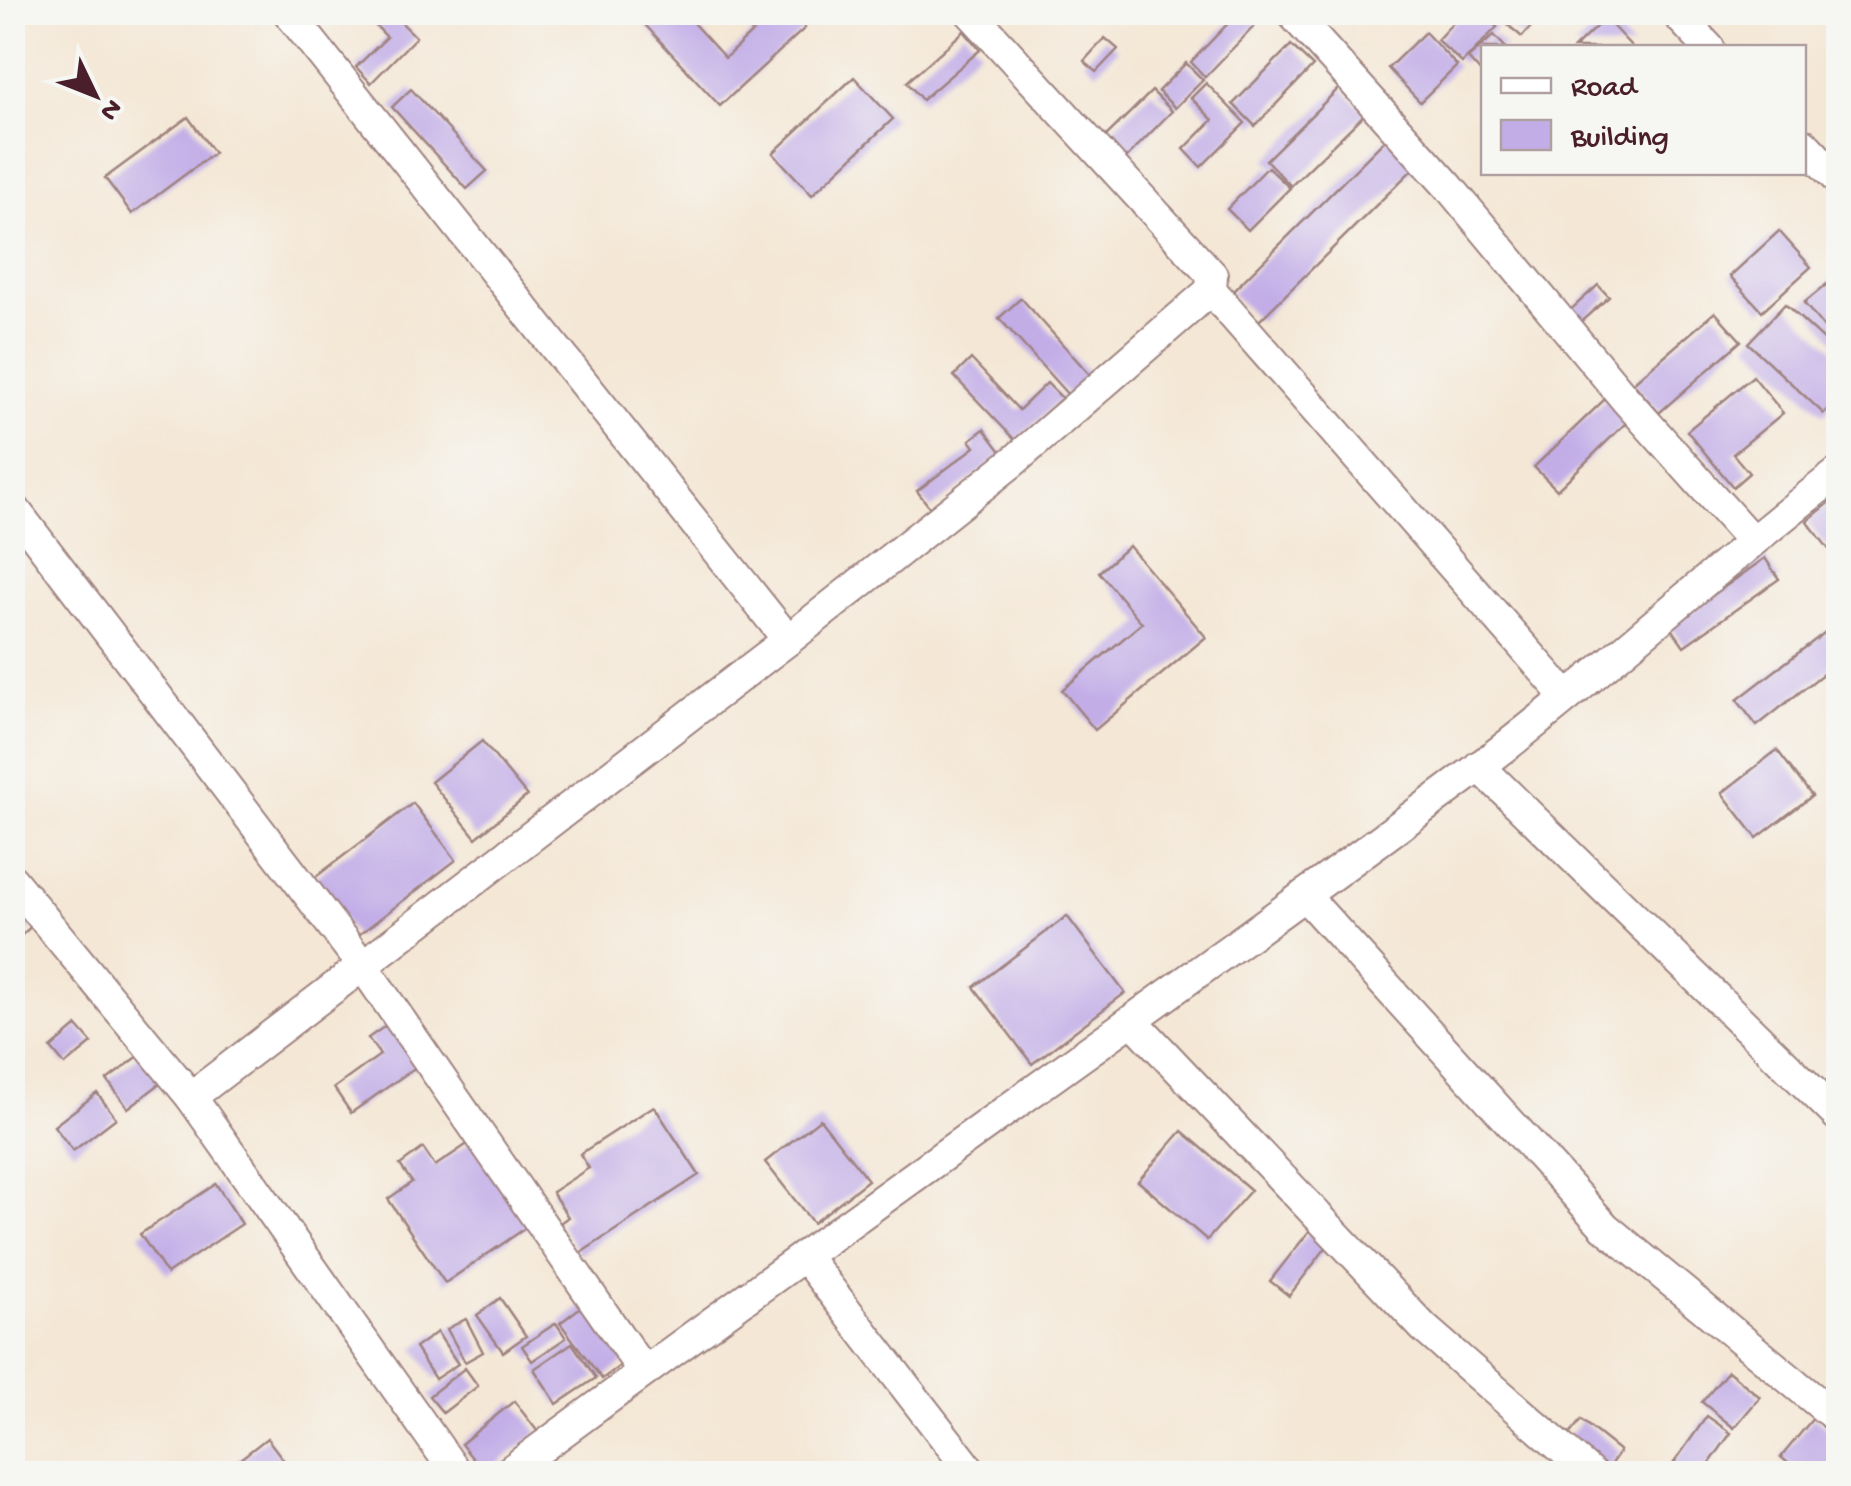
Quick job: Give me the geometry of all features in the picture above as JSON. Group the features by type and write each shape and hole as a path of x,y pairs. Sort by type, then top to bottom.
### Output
{"street":[{"path":"288,12 788,640"},
{"path":"970,12 1212,275 1211,290 1567,697"},
{"path":"1291,12 1449,188 1626,400 1751,540"},
{"path":"1675,12 1706,45"},
{"path":"1806,146 1838,180"},
{"path":"191,1097 788,640 1015,460 1211,290"},
{"path":"506,1474 643,1371 1133,1022 1479,766 1567,697 1751,540 1838,473"},
{"path":"12,506 363,966 643,1371"},
{"path":"1479,766 1838,1116"},
{"path":"12,880 191,1097 457,1474"},
{"path":"1304,896 1605,1227 1838,1419"},
{"path":"1133,1022 1424,1328 1591,1474"},
{"path":"805,1257 974,1474"}],"building":[{"path":"362,12 391,12 416,37 371,83 356,67 387,37"},
{"path":"643,12 683,12 725,58 774,12 790,12 805,28 720,106 638,17"},
{"path":"1239,12 1268,12 1205,77 1191,62"},
{"path":"1463,12 1482,12 1497,27 1462,63 1437,40"},
{"path":"1519,12 1544,12 1522,37 1508,25"},
{"path":"1605,18 1630,45 1577,45"},
{"path":"964,31 980,50 922,100 907,82"},
{"path":"1425,32 1457,66 1420,102 1388,68"},
{"path":"1494,35 1503,45 1483,45"},
{"path":"1105,38 1118,49 1096,72 1084,61"},
{"path":"1291,45 1313,66 1255,126 1233,104"},
{"path":"1481,46 1481,73 1468,58"},
{"path":"1186,63 1203,80 1175,108 1158,91"},
{"path":"854,77 893,119 812,195 773,153"},
{"path":"1206,83 1245,123 1201,167 1184,149 1213,120 1191,98"},
{"path":"1340,87 1366,113 1291,186 1266,160"},
{"path":"411,89 487,171 467,189 392,107"},
{"path":"1152,91 1172,111 1124,160 1103,139"},
{"path":"188,117 214,153 132,214 105,178"},
{"path":"1389,136 1417,165 1259,321 1231,293"},
{"path":"1268,167 1290,188 1248,230 1227,209"},
{"path":"1779,231 1811,267 1762,311 1730,276"},
{"path":"1838,275 1838,345 1804,303"},
{"path":"1598,285 1609,297 1577,325 1567,313"},
{"path":"1021,298 1091,376 1069,396 999,318"},
{"path":"1785,304 1838,353 1838,398 1824,414 1748,343"},
{"path":"1715,312 1741,341 1659,413 1633,383"},
{"path":"971,359 1019,410 1047,383 1062,398 1016,441 954,376"},
{"path":"1753,376 1783,413 1733,454 1749,473 1733,487 1687,431"},
{"path":"1606,398 1628,421 1557,490 1534,467"},
{"path":"984,429 1003,454 931,509 917,491 975,447 970,440"},
{"path":"1838,496 1838,546 1831,552 1807,521"},
{"path":"1129,546 1206,637 1095,730 1062,690 1142,623 1099,572"},
{"path":"1765,558 1779,579 1684,646 1670,626"},
{"path":"1828,630 1838,644 1838,662 1757,726 1737,700"},
{"path":"482,741 527,796 476,838 431,782"},
{"path":"1777,750 1812,796 1757,838 1722,793"},
{"path":"413,803 456,860 356,937 313,879"},
{"path":"12,899 35,923 12,944"},
{"path":"1067,916 1125,993 1032,1064 974,987"},
{"path":"394,1020 423,1062 351,1113 334,1088 380,1055 368,1038"},
{"path":"77,1026 92,1043 65,1065 51,1048"},
{"path":"140,1055 161,1083 128,1108 107,1080"},
{"path":"97,1093 116,1118 73,1151 54,1126"},
{"path":"654,1106 699,1175 579,1254 560,1223 568,1217 552,1192 589,1168 580,1154"},
{"path":"820,1119 868,1180 813,1223 765,1162"},
{"path":"1182,1131 1251,1190 1207,1240 1138,1181"},
{"path":"472,1141 530,1225 445,1283 388,1199 412,1182 400,1165 423,1148 435,1166"},
{"path":"216,1184 242,1224 167,1274 140,1234"},
{"path":"1310,1230 1328,1245 1289,1296 1270,1281"},
{"path":"500,1298 526,1336 503,1352 477,1315"},
{"path":"586,1303 628,1360 602,1379 560,1323"},
{"path":"466,1319 483,1352 465,1362 447,1329"},
{"path":"556,1323 566,1338 532,1361 522,1346"},
{"path":"437,1332 458,1364 435,1379 415,1348"},
{"path":"572,1343 596,1378 557,1404 534,1369"},
{"path":"465,1368 478,1386 443,1413 429,1396"},
{"path":"1728,1371 1760,1397 1734,1428 1702,1402"},
{"path":"514,1401 538,1432 485,1474 461,1444"},
{"path":"1707,1416 1731,1433 1702,1474 1666,1474"},
{"path":"1814,1417 1838,1437 1838,1458 1826,1474 1801,1474 1781,1457"},
{"path":"1581,1420 1620,1451 1608,1468 1568,1436"},
{"path":"267,1438 294,1474 221,1474"}]}
